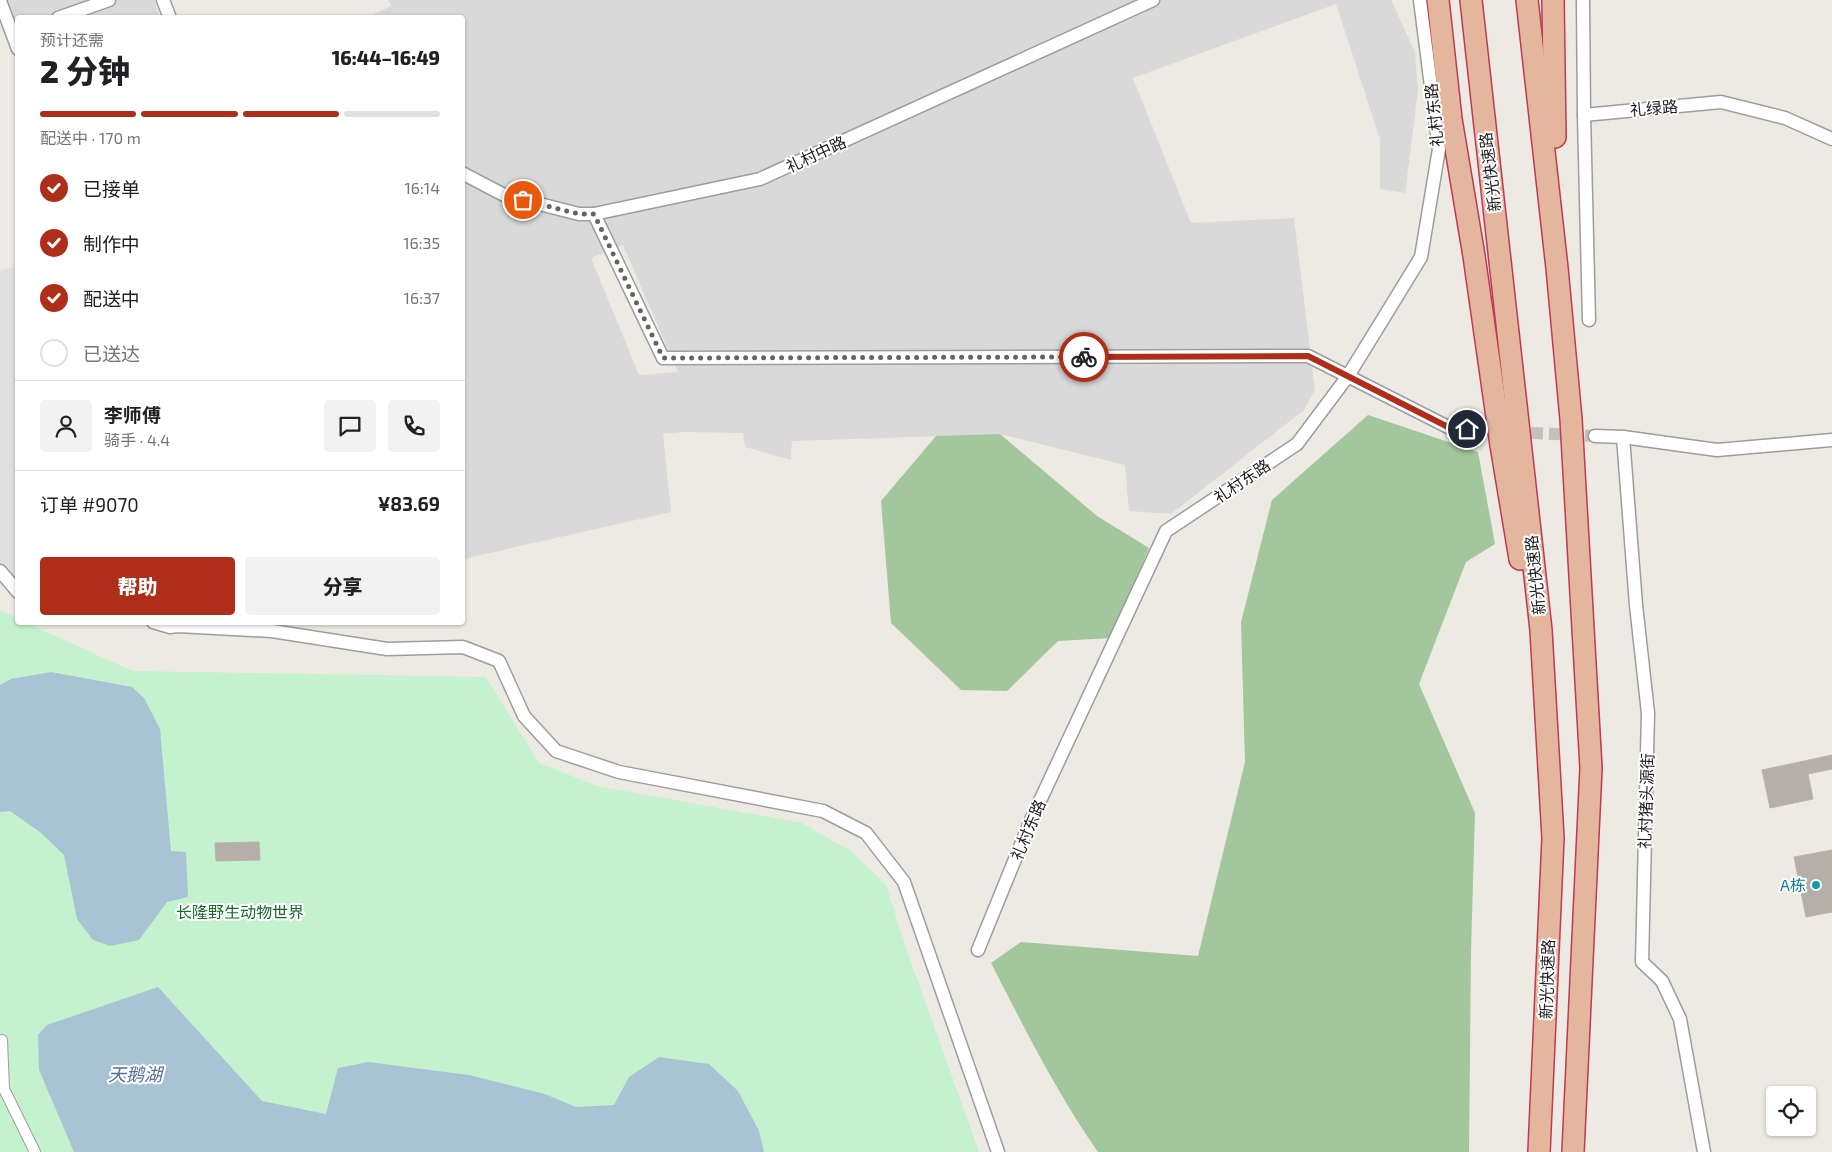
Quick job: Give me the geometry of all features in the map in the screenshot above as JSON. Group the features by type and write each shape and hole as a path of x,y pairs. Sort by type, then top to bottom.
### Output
{"highway":[{"path":"1438,0 1451,119 1546,722"},
{"name":"新光快速路","path":"1470,0 1540,620 1553,838 1539,1152"},
{"name":"新光快速路","path":"1527,0 1557,268 1571,419 1591,768 1573,1152"},
{"path":"1553,0 1557,268"}],"street":[{"path":"66,15 109,0"},
{"path":"163,0 169,15"},
{"name":"礼村中路","path":"465,175 504,195 579,214 594,214 760,179 1153,0"},
{"name":"礼村东路","path":"978,950 1031,820 1166,531 1297,444 1348,376 1421,257 1438,149 1420,0"},
{"path":"1583,0 1589,320"},
{"path":"0,1 15,32"},
{"name":"礼绿路","path":"1584,115 1721,102 1785,118 1832,139"},
{"path":"594,214 663,358 1308,356 1452,429 1482,430"},
{"path":"1595,436 1623,437 1717,450 1832,440"},
{"name":"礼村猪头源街","path":"1623,437 1636,605 1648,713 1642,962 1662,982 1680,1019 1704,1152"},
{"path":"0,571 15,588"},
{"path":"163,625 170,627 272,631 387,648 463,647 499,661 524,716 556,751 619,772 823,811 866,833 904,882 998,1152"},
{"path":"2,1040 4,1089 34,1152"}],"shaded area":[{"path":"7,0 154,0 159,15 15,15 15,24"},
{"path":"388,0 1391,0 1415,52 1418,89 1405,193 1380,189 1380,139 1336,4 1133,78 1191,223 1294,218 1315,390 1304,410 1171,514 1129,511 1125,465 1000,434 792,441 791,460 745,447 743,433 682,432 663,434 671,512 465,559 465,15 372,15 391,6","holes":["623,245 678,372 639,375 591,258"]},
{"path":"15,267 15,576 0,576 0,271"}],"green space":[{"path":"1368,415 1478,452 1495,544 1466,562 1419,684 1475,813 1471,951 1469,1152 1098,1152 1054,1083 991,963 1021,942 1198,956 1245,762 1241,622 1272,500"},
{"path":"1000,434 1097,516 1149,548 1111,638 1058,641 1007,691 961,690 891,623 881,501 936,436"},
{"name":"长隆野生动物世界","path":"0,610 15,617 15,625 31,625 132,671 486,677 539,763 597,786 802,823 852,852 886,885 907,951 979,1152 0,1152"}],"water":[{"path":"51,672 132,687 144,698 160,729 171,851 186,852 188,897 167,902 139,940 110,946 93,940 77,919 64,855 40,832 10,811 0,812 0,685 11,679"},
{"name":"天鹅湖","path":"158,987 262,1101 326,1114 338,1068 368,1062 469,1075 545,1094 576,1107 614,1105 629,1077 659,1057 709,1064 738,1091 759,1131 764,1152 74,1152 39,1070 38,1035 47,1025"}],"building":[{"path":"1832,755 1832,769 1808,774 1813,799 1770,808 1762,770"},
{"path":"259,842 260,860 216,861 215,843"},
{"name":"A栋","path":"1832,850 1832,912 1806,917 1794,857"}],"tunnel":[{"path":"1513,432 1595,436"}],"way so far":[{"path":"523,200 579,214 594,214 663,358 1084,357"}],"place":[{"name":"A栋","path":"1816,885"}],"route":[{"path":"1084,357 1308,356 1452,429 1467,429"}]}
